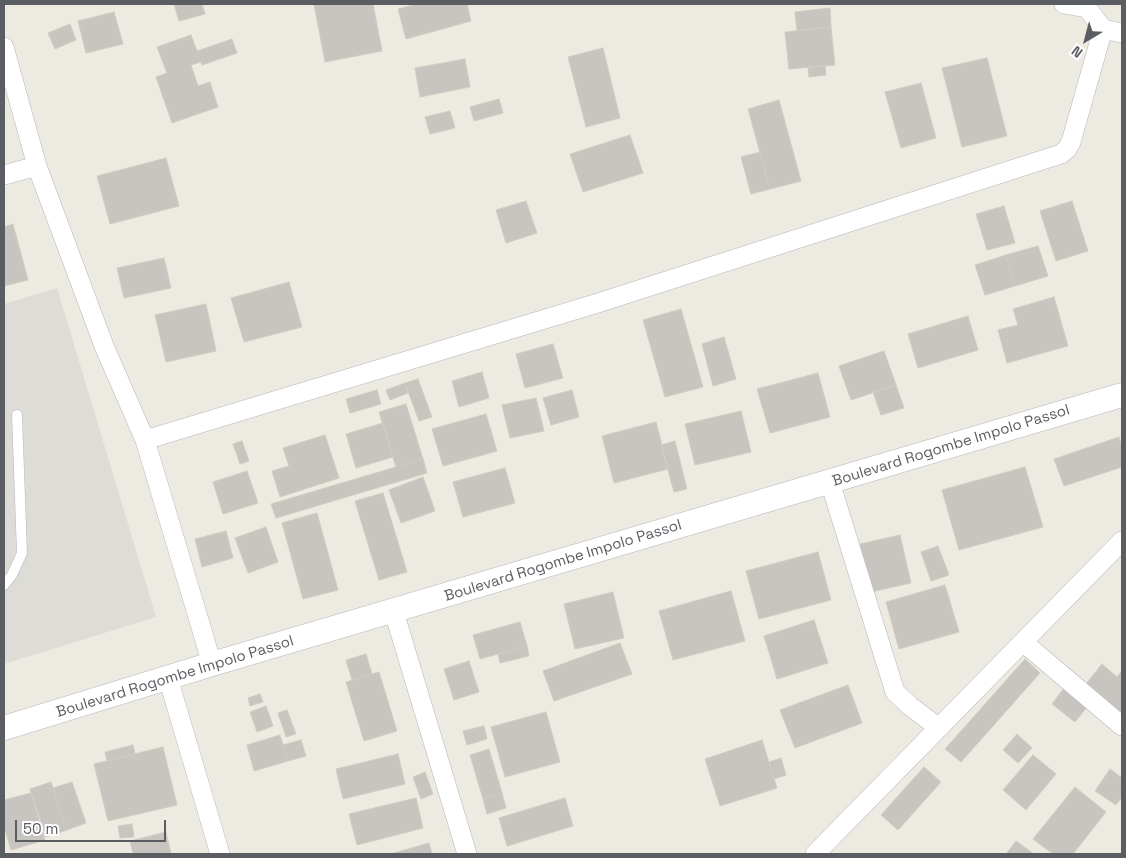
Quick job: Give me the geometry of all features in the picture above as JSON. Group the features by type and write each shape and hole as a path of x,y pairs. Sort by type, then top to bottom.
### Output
{"street":[{"path":"1064,4 1087,6 1103,29 1122,34"},
{"path":"145,440 598,303 1061,154 1068,149 1071,142 1103,29"},
{"path":"4,47 37,166 104,346 145,440 212,664"},
{"path":"4,176 37,166"},
{"name":"Boulevard Rogombe Impolo Passol","path":"4,728 212,664 394,612 1122,395"},
{"path":"830,482 895,692 939,728"},
{"path":"815,854 1122,541"},
{"path":"394,612 467,854"},
{"path":"1023,642 1122,726"},
{"path":"168,678 220,854"}],"lane":[{"path":"4,585 12,575 22,553 17,415"}],"shaded area":[{"path":"57,288 156,617 4,664 4,304"}],"building":[{"path":"174,4 202,4 205,14 179,21"},
{"path":"314,4 373,4 382,51 325,62"},
{"path":"417,4 467,4 471,21 406,39 398,9"},
{"path":"830,8 831,27 797,31 795,12"},
{"path":"114,12 123,44 86,53 78,21"},
{"path":"70,24 76,40 55,49 48,33"},
{"path":"831,27 835,65 789,69 785,32"},
{"path":"191,35 197,51 232,39 237,53 202,65 201,62 191,65 198,86 210,82 218,107 172,123 156,77 167,73 157,47"},
{"path":"603,48 620,118 586,127 568,57"},
{"path":"987,58 1007,136 962,147 942,68"},
{"path":"465,59 470,87 420,97 415,68"},
{"path":"825,66 826,75 809,77 808,67"},
{"path":"921,83 936,138 901,148 885,92"},
{"path":"499,99 503,113 474,121 470,107"},
{"path":"779,100 801,181 770,189 748,109"},
{"path":"450,111 455,128 430,134 425,117"},
{"path":"630,135 643,173 583,192 570,154"},
{"path":"760,152 770,189 751,194 741,157"},
{"path":"166,158 179,206 110,224 97,176"},
{"path":"526,201 537,233 506,243 496,210"},
{"path":"1072,201 1088,251 1056,261 1040,211"},
{"path":"1004,206 1015,243 987,250 976,214"},
{"path":"13,224 28,280 4,286 4,227"},
{"path":"1038,246 1048,276 1015,286 1006,255"},
{"path":"1006,255 1015,286 985,295 975,265"},
{"path":"164,258 171,288 124,298 117,268"},
{"path":"289,282 302,327 244,342 231,298"},
{"path":"1054,297 1068,346 1007,363 998,330 1018,325 1013,309"},
{"path":"206,304 216,351 166,362 155,315"},
{"path":"681,309 703,387 665,397 643,320"},
{"path":"968,316 978,350 918,368 908,334"},
{"path":"724,337 736,379 713,386 702,344"},
{"path":"553,344 563,378 525,388 516,354"},
{"path":"884,351 896,385 851,400 839,366"},
{"path":"482,372 489,398 459,407 452,381"},
{"path":"818,373 830,417 770,433 757,389"},
{"path":"418,379 432,417 419,421 405,383"},
{"path":"405,383 408,393 390,400 386,390"},
{"path":"896,385 904,408 881,415 873,392"},
{"path":"377,390 381,404 350,413 346,399"},
{"path":"572,390 579,417 551,425 543,398"},
{"path":"536,398 544,431 510,438 502,405"},
{"path":"406,404 423,459 396,467 379,412"},
{"path":"741,411 751,452 695,465 685,424"},
{"path":"486,414 497,451 443,466 432,429"},
{"path":"656,422 668,469 614,483 602,436"},
{"path":"383,423 393,457 356,468 346,434"},
{"path":"325,435 339,478 280,497 272,471 289,466 283,448"},
{"path":"1119,437 1122,448 1122,467 1064,486 1054,459"},
{"path":"242,441 249,461 240,464 233,444"},
{"path":"675,441 687,489 674,492 661,445"},
{"path":"423,459 427,473 276,518 271,504"},
{"path":"1025,467 1043,527 959,550 942,490"},
{"path":"505,468 515,503 463,517 453,482"},
{"path":"247,471 258,503 223,514 213,482"},
{"path":"423,477 435,511 401,523 389,490"},
{"path":"383,493 407,572 379,580 355,501"},
{"path":"317,513 338,590 303,599 282,523"},
{"path":"266,527 278,562 248,573 235,538"},
{"path":"226,531 233,558 202,567 195,539"},
{"path":"900,535 911,583 871,592 860,544"},
{"path":"938,546 949,575 931,581 921,552"},
{"path":"818,552 831,600 759,619 746,571"},
{"path":"945,585 959,632 899,649 886,602"},
{"path":"731,591 745,641 673,660 659,611"},
{"path":"613,592 624,638 575,649 564,604"},
{"path":"814,620 828,663 777,679 764,636"},
{"path":"520,622 527,646 480,659 473,635"},
{"path":"620,643 632,674 554,701 543,671"},
{"path":"527,646 529,656 500,663 498,654"},
{"path":"366,654 372,674 352,680 346,660"},
{"path":"1025,659 1040,673 961,762 945,749"},
{"path":"469,661 479,692 454,700 444,669"},
{"path":"1102,664 1117,677 1122,671 1122,715 1086,684"},
{"path":"379,672 397,731 364,741 346,682"},
{"path":"848,685 862,723 795,748 780,710"},
{"path":"1064,688 1087,707 1075,722 1052,704"},
{"path":"260,694 263,702 250,706 248,698"},
{"path":"266,706 273,726 257,732 250,712"},
{"path":"287,710 296,734 286,737 278,713"},
{"path":"546,712 560,762 505,777 491,727"},
{"path":"484,726 487,739 467,745 463,731"},
{"path":"1017,734 1032,748 1018,763 1003,750"},
{"path":"280,735 288,761 254,771 247,745"},
{"path":"301,740 306,756 288,761 283,745"},
{"path":"762,740 777,788 720,806 705,759"},
{"path":"133,745 135,754 107,761 105,752"},
{"path":"163,747 177,805 108,821 94,764"},
{"path":"489,749 502,793 483,799 470,755"},
{"path":"398,754 405,784 343,799 336,769"},
{"path":"1033,755 1056,774 1026,810 1003,790"},
{"path":"781,758 786,775 774,779 769,762"},
{"path":"924,767 941,782 898,830 881,815"},
{"path":"1110,769 1122,778 1122,797 1116,805 1095,791"},
{"path":"425,772 433,794 421,799 413,777"},
{"path":"51,782 67,830 46,837 30,789"},
{"path":"72,782 86,823 67,830 53,788"},
{"path":"1075,787 1106,812 1073,854 1053,854 1033,839"},
{"path":"31,793 45,840 11,850 4,826 4,800"},
{"path":"502,793 506,808 487,814 483,799"},
{"path":"416,798 423,828 357,845 349,814"},
{"path":"565,798 573,826 507,846 499,818"},
{"path":"132,824 134,837 120,838 118,826"},
{"path":"166,832 171,854 133,854 130,841"},
{"path":"1016,841 1034,854 1006,854"},
{"path":"429,843 432,854 391,854"}]}
